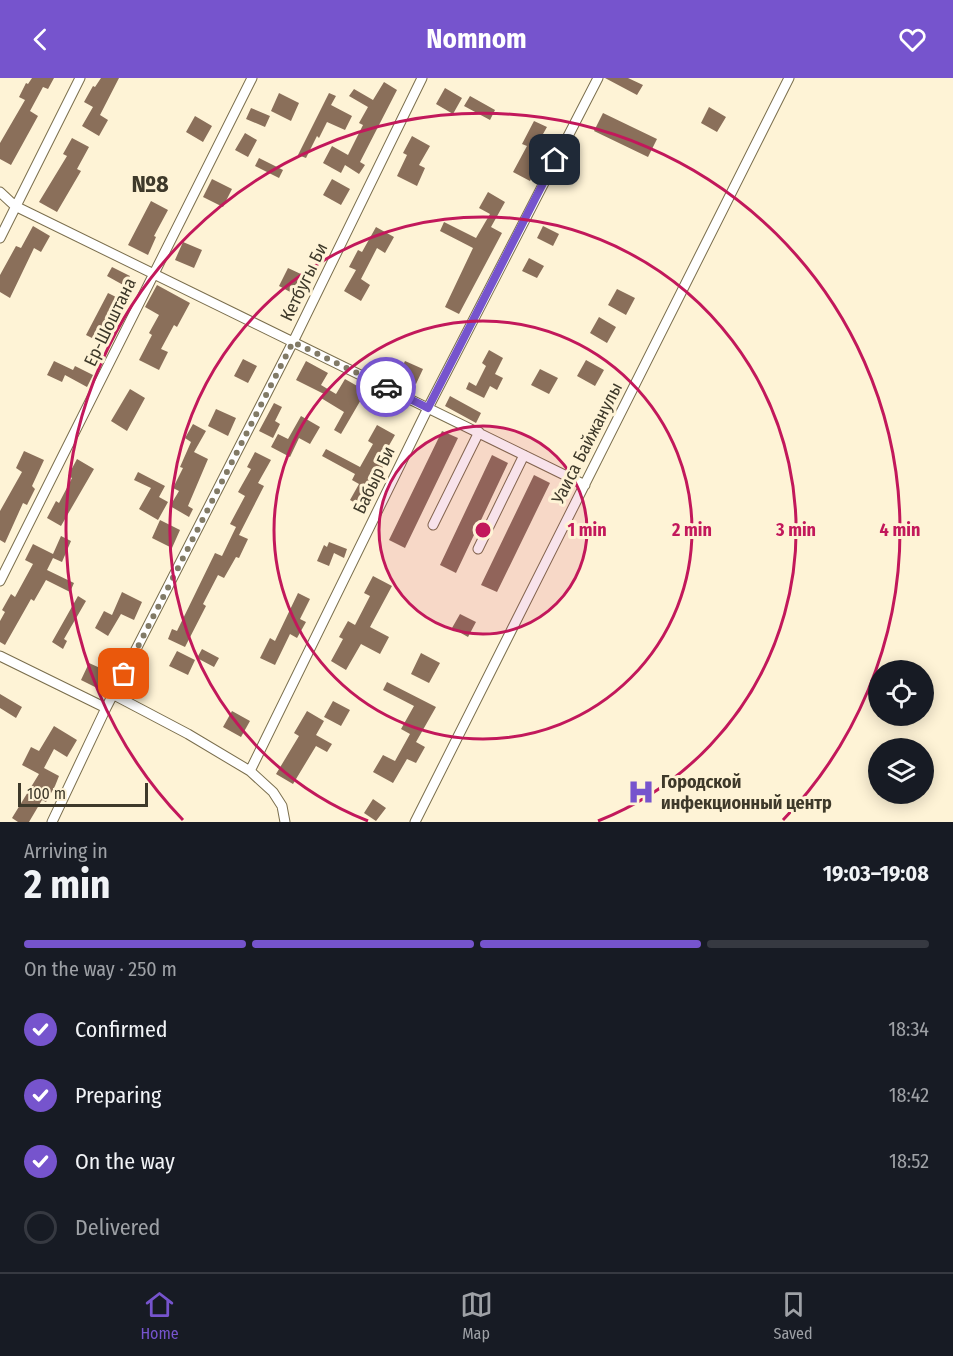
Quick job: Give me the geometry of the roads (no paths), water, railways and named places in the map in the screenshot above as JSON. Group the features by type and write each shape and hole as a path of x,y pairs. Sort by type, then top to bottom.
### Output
{"street":[{"path":"0,238 80,78"},
{"name":"Ер-Шоштана","path":"0,581 252,78"},
{"name":"Кетбугы Би","path":"52,822 106,708 293,342 422,78"},
{"name":"Бабыр Би","path":"250,771 428,408 598,78"},
{"name":"Уаиса Байжанулы","path":"415,822 789,78"},
{"path":"0,192 15,206 585,485"},
{"path":"433,525 479,432"},
{"path":"478,549 524,455"},
{"path":"0,656 106,708"},
{"path":"114,695 188,734 250,771 273,792 282,806 285,822"}],"place":[{"name":"Городской инфекционный центр","path":"641,792"}],"district":[{"name":"№8","path":"150,184"}]}
